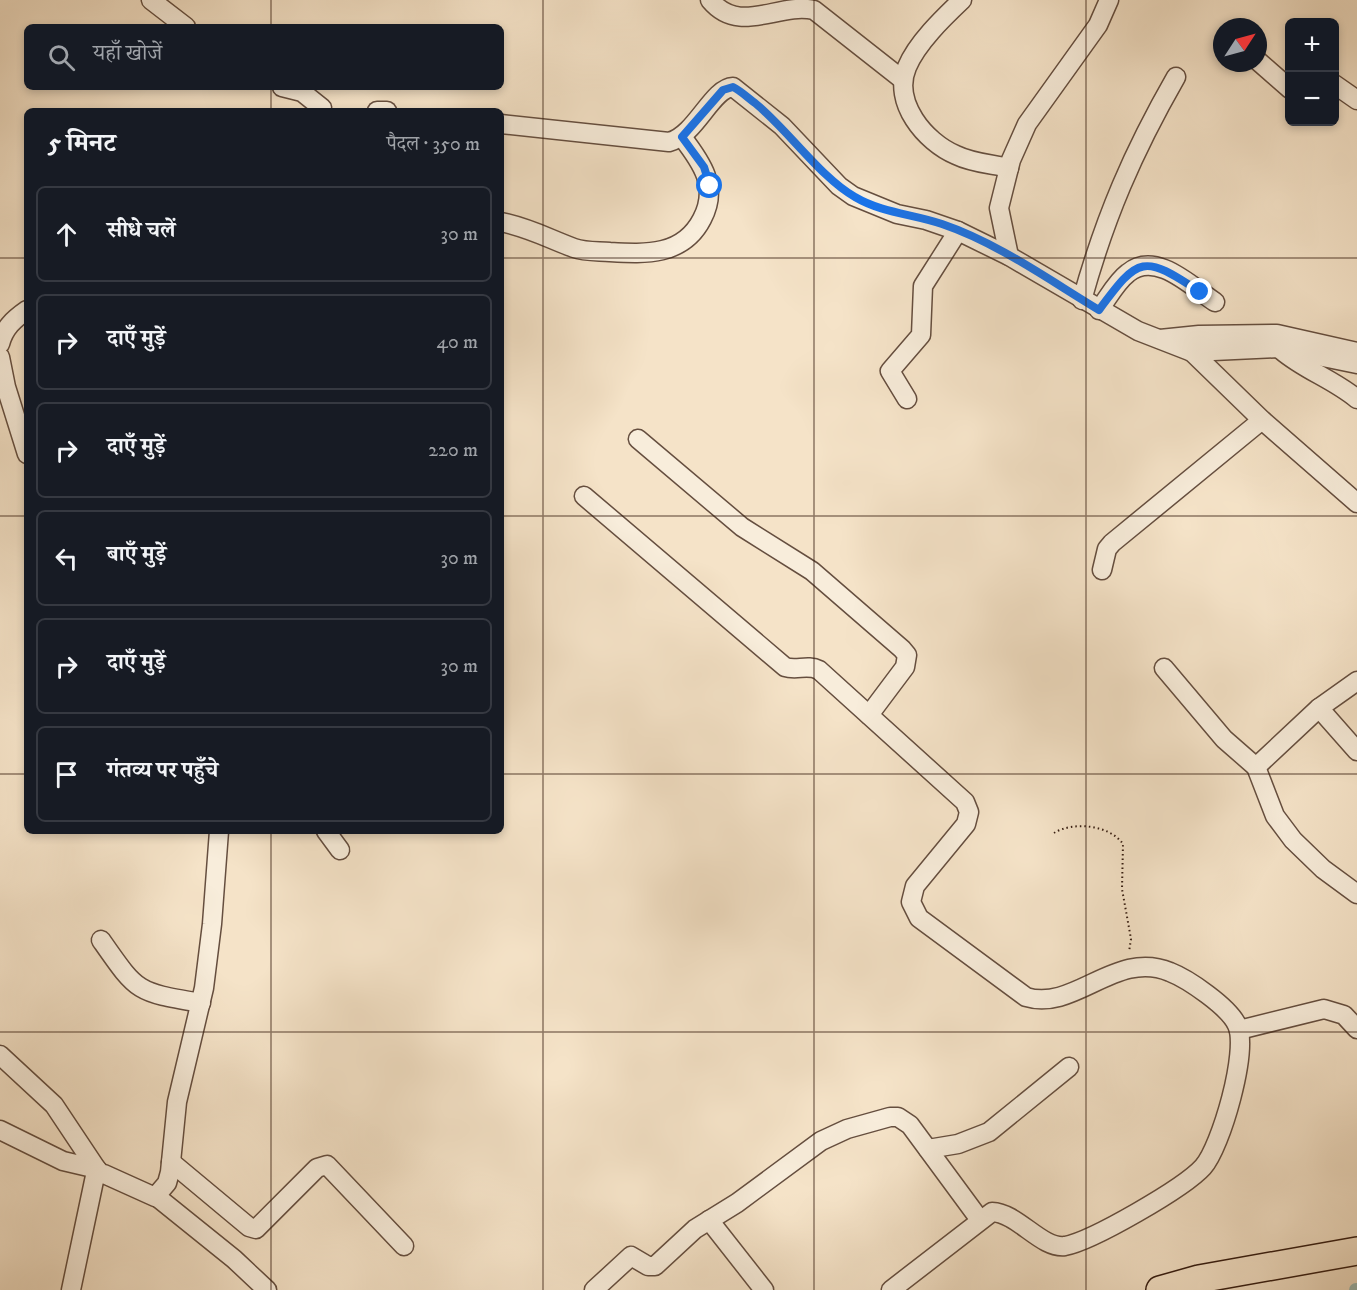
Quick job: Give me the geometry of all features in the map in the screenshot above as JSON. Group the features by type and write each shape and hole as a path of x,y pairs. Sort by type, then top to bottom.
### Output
{"highway":[{"path":"1160,1290 1199,1280 1357,1251"}],"street":[{"path":"150,0 182,24"},
{"path":"710,0 727,14 744,18 800,4 823,15 903,80"},
{"path":"962,0 916,51 903,80 907,105 916,123 930,138 960,157 1009,168"},
{"path":"1009,256 999,208 1009,168 1027,124 1098,26 1108,0"},
{"path":"1267,69 1285,84"},
{"path":"1082,300 1113,199 1147,127 1176,77"},
{"path":"504,124 663,142 682,137 723,90 733,87 782,126 839,186 853,196 897,214 935,222 958,231 1009,256 1099,310 1192,352 1262,420 1357,503"},
{"path":"1339,87 1357,100"},
{"path":"294,90 302,92 318,108"},
{"path":"504,223 539,231 576,248 589,250 649,254 679,245 697,228 702,219 709,201 710,186 704,167 682,137"},
{"path":"907,399 890,371 921,335 923,286 958,231"},
{"path":"1099,310 1126,274 1143,265 1160,267 1169,271 1215,302"},
{"path":"0,344 9,325 24,312"},
{"path":"1159,339 1199,335 1277,334 1357,352"},
{"path":"1192,352 1279,348 1357,364"},
{"path":"1279,348 1295,361 1340,385 1357,399"},
{"path":"0,357 6,387 24,444"},
{"path":"1102,570 1107,549 1112,543 1262,420"},
{"path":"638,439 742,527 812,571 902,649 907,655 905,667 869,715"},
{"path":"584,496 779,663 791,669 810,666 819,670 962,798 968,807 966,824 915,886 911,902 919,918 1030,998 1059,997 1124,970 1144,967 1169,972 1224,1009 1239,1030 1239,1052 1225,1124 1210,1156 1191,1178 1112,1225 1068,1245 1059,1246 1049,1242 999,1212 992,1212 891,1290"},
{"path":"1164,668 1224,740 1256,767 1275,816 1293,840 1323,869 1357,894"},
{"path":"1256,767 1319,708 1357,681"},
{"path":"1319,708 1357,751"},
{"path":"157,1197 167,1183 177,1102 201,1003 211,940 219,834"},
{"path":"328,834 340,850"},
{"path":"101,940 129,979 144,991 201,1003"},
{"path":"1239,1030 1324,1009 1344,1015 1357,1029"},
{"path":"0,1055 54,1106 99,1171"},
{"path":"928,1149 958,1144 989,1132 1069,1067"},
{"path":"594,1290 631,1256 648,1266 655,1266 709,1220 737,1203 821,1141 853,1127 898,1117 910,1125 980,1220"},
{"path":"0,1130 63,1161 99,1171 152,1197 157,1197 234,1259 267,1290"},
{"path":"171,1162 249,1227 256,1229 316,1168 327,1165 404,1246"},
{"path":"71,1290 93,1179 99,1171"},
{"path":"709,1220 764,1290"}],"path":[{"path":"1054,833 1067,826 1082,827 1110,832 1123,844 1122,890 1131,939 1124,970"}],"route":[{"path":"710,186 704,167 682,137 690,131 723,90 733,87 782,126 839,186 853,196 870,205 897,214 943,224 1009,256 1099,310 1126,274 1143,265 1153,265 1169,271 1200,292"}]}
